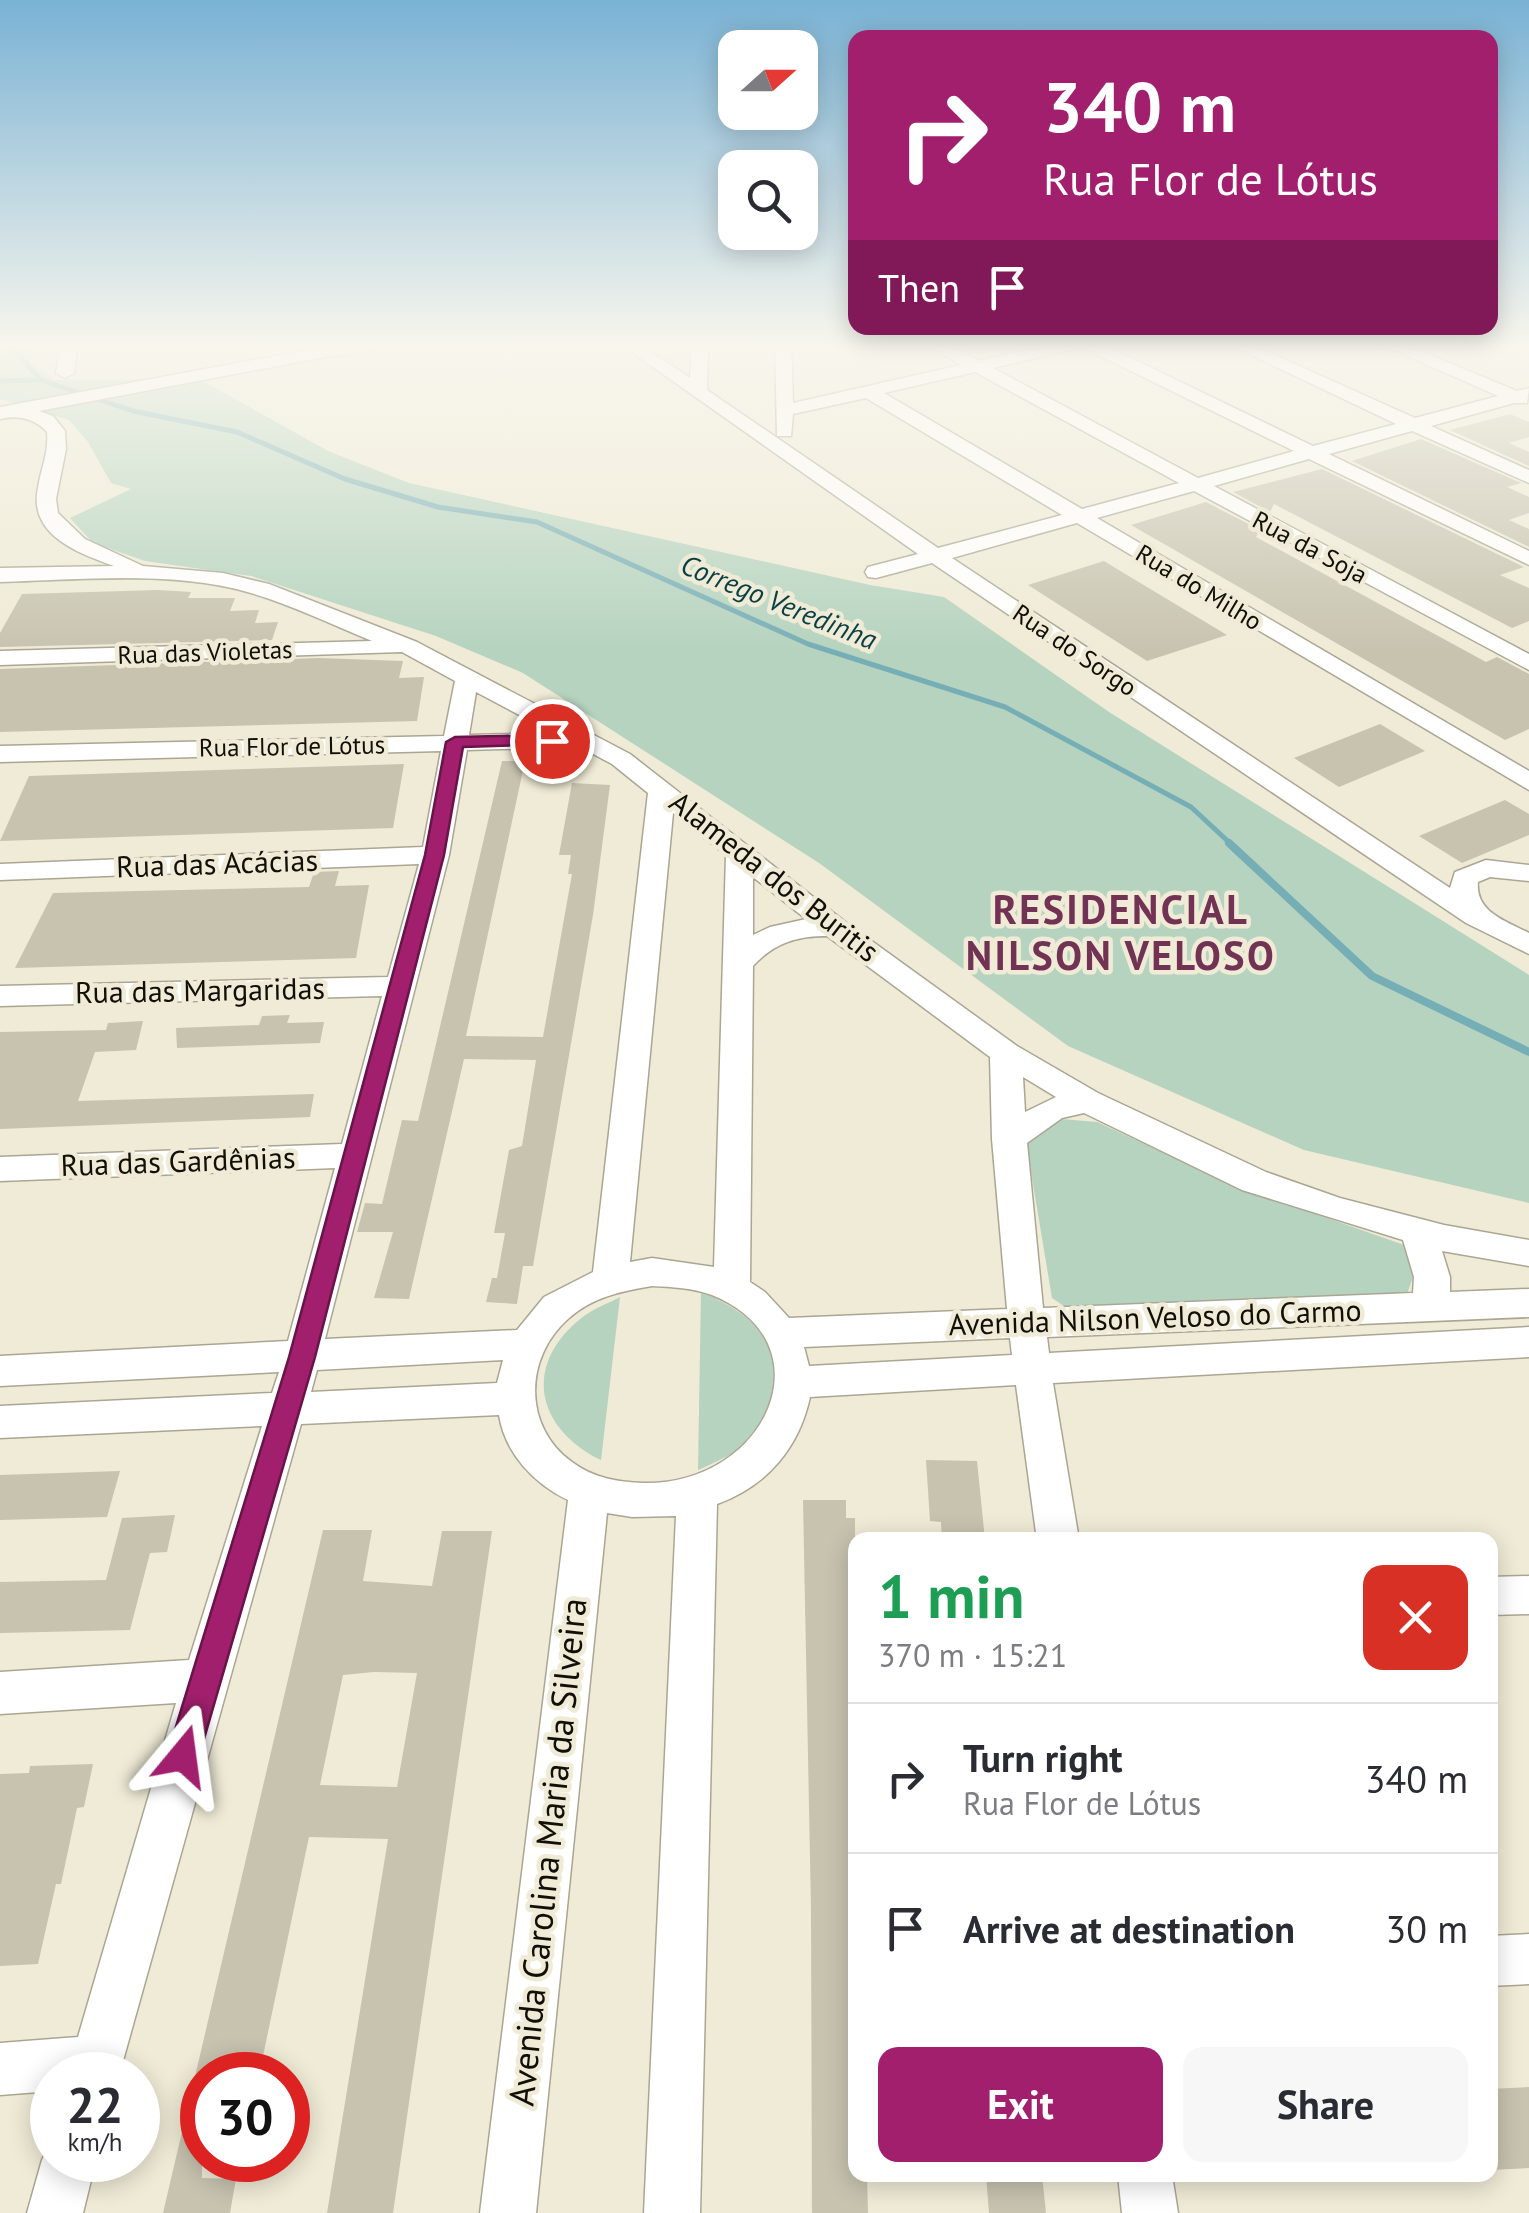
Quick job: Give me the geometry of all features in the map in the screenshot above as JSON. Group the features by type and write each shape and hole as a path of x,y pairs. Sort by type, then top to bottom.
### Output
{"street":[{"path":"56,446 46,502 53,522 66,538 146,572"},
{"name":"Rua do Sorgo","path":"776,446 1405,870 1529,946"},
{"path":"784,446 784,452"},
{"name":"Rua do Milho","path":"961,446 1529,782"},
{"name":"Rua da Soja","path":"1121,446 1529,663"},
{"path":"1295,446 1529,559"},
{"path":"876,572 1334,446"},
{"path":"1460,446 1529,477"},
{"path":"29,574 64,563 77,553 81,544"},
{"name":"Alameda dos Buritis","path":"0,575 146,572 224,580 261,589 409,647 622,758 834,928 1006,1054 1087,1100 1254,1181 1418,1231 1529,1253"},
{"path":"306,650 347,623"},
{"name":"Rua das Violetas","path":"0,658 409,647"},
{"path":"99,2052 204,1680 302,1357 435,855 467,678"},
{"name":"Rua Flor de Lótus","path":"0,754 585,740"},
{"path":"610,1279 662,789"},
{"path":"732,1288 740,851"},
{"name":"Rua das Acácias","path":"0,872 435,855"},
{"path":"1405,870 1474,872 1502,868 1529,873"},
{"path":"1474,872 1462,886 1476,917 1529,928"},
{"path":"737,965 769,934 785,928 834,928"},
{"name":"Rua das Margaridas","path":"0,996 400,986"},
{"path":"1006,1054 1024,1321 1057,1532"},
{"path":"1009,1139 1052,1109 1087,1100"},
{"name":"Rua das Gardênias","path":"0,1168 356,1155"},
{"path":"1418,1231 1432,1277 1432,1309"},
{"path":"652,1272 694,1275 732,1288 761,1308 781,1334 791,1357 794,1382 788,1417 768,1449 737,1476 698,1495 642,1501 589,1491 550,1468 524,1436 514,1398 516,1370 526,1344 547,1316 576,1294 610,1279 652,1272"},
{"name":"Avenida Nilson Veloso do Carmo","path":"781,1334 1529,1303"},
{"name":"Avenida Nilson Veloso do Carmo","path":"794,1382 1529,1342"},
{"path":"0,1371 526,1344"},
{"path":"0,1422 514,1398"},
{"name":"Avenida Carolina Maria da Silveira","path":"508,2213 589,1491"},
{"path":"672,2213 698,1495"},
{"path":"1498,1596 1529,1595"},
{"path":"0,1693 204,1680"},
{"path":"1498,1961 1529,1959"},
{"path":"0,2069 30,2069"},
{"path":"55,2213 64,2182"},
{"path":"1146,2182 1150,2213"}],"green space":[{"path":"90,446 320,446 409,483 870,585 944,597 1109,712 1529,975 1529,1203 1304,1150 1068,1046 819,863 523,673 436,636 251,576 145,561 93,543 70,518 131,489 111,483"},
{"path":"1062,1119 1097,1122 1233,1185 1410,1247 1416,1268 1405,1300 1070,1310 1052,1298 1026,1142 1041,1126"},
{"path":"701,1291 751,1322 782,1374 770,1411 755,1435 733,1453 698,1470"},
{"path":"620,1297 601,1460 579,1447 550,1413 544,1394 545,1374 551,1354 564,1334 588,1313"}],"building":[{"path":"1398,446 1438,446 1521,483 1507,487 1529,497 1529,513 1509,520 1529,529 1529,547 1352,461"},
{"path":"1486,446 1516,446 1529,452 1529,466"},
{"path":"1322,469 1524,567 1500,575 1529,588 1529,621 1512,628 1274,504 1270,512 1233,492"},
{"path":"1206,502 1260,530 1256,537 1486,662 1497,657 1529,674 1529,729 1505,740 1131,525"},
{"path":"1104,561 1227,635 1147,661 1028,585"},
{"path":"191,592 188,598 235,598 230,611 259,610 255,623 278,622 272,640 0,647 0,633 22,594"},
{"path":"319,658 403,661 399,678 424,677 417,721 0,732 0,669"},
{"path":"1380,724 1425,751 1339,787 1294,758"},
{"path":"502,761 525,761 466,1036 543,1037 572,874 568,874 571,855 559,855 572,783 610,785 593,915 533,1266 523,1266 517,1304 486,1302 492,1278 497,1278 505,1233 494,1233 509,1150 522,1146 536,1060 464,1059 409,1299 374,1298 393,1232 357,1232 365,1203 382,1204 402,1120 418,1121"},
{"path":"404,764 393,828 0,841 29,776"},
{"path":"1505,800 1529,814 1529,835 1462,863 1419,836"},
{"path":"339,871 335,886 369,885 356,958 15,968 53,893 309,887 314,872"},
{"path":"290,1015 287,1023 324,1022 320,1043 177,1048 176,1028 259,1025 262,1016"},
{"path":"143,1021 136,1050 95,1052 78,1101 314,1094 310,1117 0,1129 0,1032 106,1030 108,1023"},
{"path":"926,1460 977,1461 984,1532 942,1532 941,1522 930,1521"},
{"path":"120,1471 107,1517 0,1520 0,1475"},
{"path":"803,1500 846,1500 846,1518 855,1518 855,1532 848,1532 848,2182 867,2182 868,2213 812,2213"},
{"path":"175,1515 167,1552 150,1553 130,1630 0,1633 0,1582 106,1580 122,1518"},
{"path":"323,1530 372,1530 363,1581 432,1586 442,1531 492,1531 393,2213 327,2213 388,1839 309,1837 264,2052 201,2052","holes":["417,1673 397,1787 320,1785 343,1675"]},
{"path":"93,1764 84,1807 77,1808 61,1884 56,1884 38,1964 0,1966 0,1774 29,1773 30,1766"},
{"path":"1529,2087 1529,2168 1498,2170 1498,2089"},
{"path":"180,2140 180,2182 235,2182 230,2213 163,2213"},
{"path":"987,2182 1043,2182 1046,2213 989,2213"}],"waterway":[{"name":"Corrego Veredinha","path":"270,446 345,479 438,507 537,522 808,644 1005,707 1191,807 1232,845"},
{"name":"Corrego Veredinha","path":"1229,843 1372,976 1529,1052"}],"district":[{"name":"RESIDENCIAL NILSON VELOSO","path":"1121,933"}],"route":[{"path":"183,1756 302,1357 435,855 455,742 552,741"}]}
